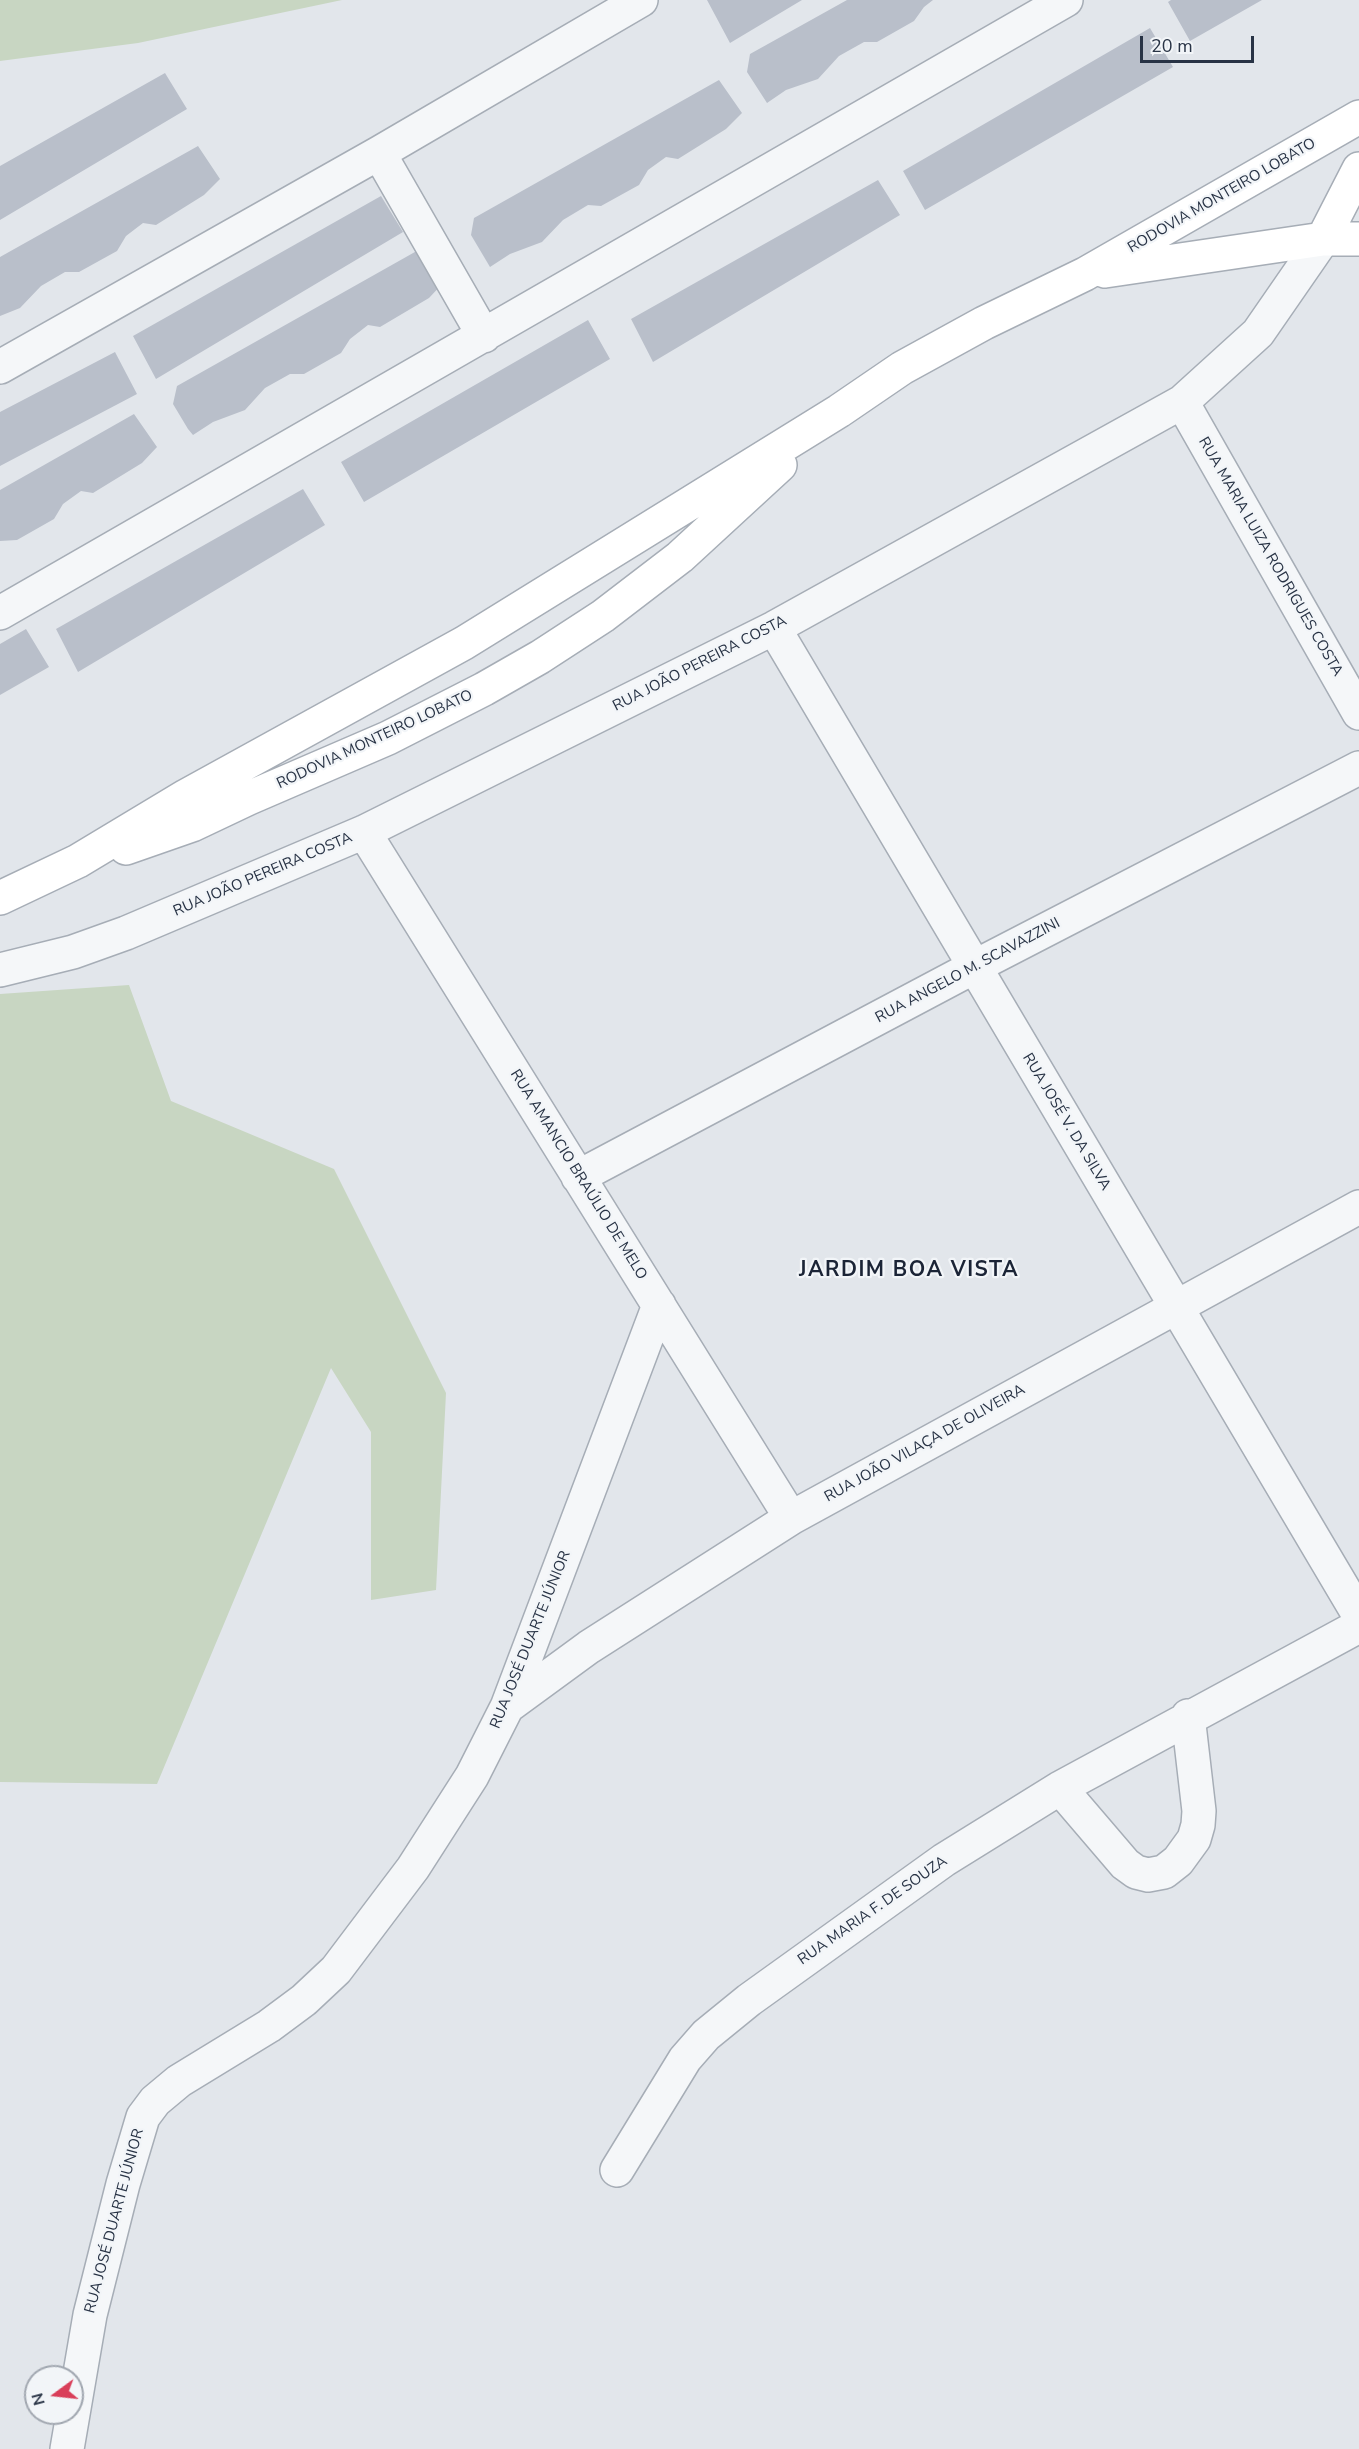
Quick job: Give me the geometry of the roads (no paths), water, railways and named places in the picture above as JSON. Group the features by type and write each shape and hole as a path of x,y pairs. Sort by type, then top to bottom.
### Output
{"main road":[{"name":"RODOVIA MONTEIRO LOBATO","path":"0,898 78,861 186,796 464,643 839,411 902,368 984,323 1085,274 1359,117"},
{"path":"1323,239 1359,170"},
{"name":"RODOVIA MONTEIRO LOBATO","path":"1085,274 1323,239 1359,239"},
{"name":"RODOVIA MONTEIRO LOBATO","path":"78,861 148,841 192,825 387,738 484,689 540,657 603,616 680,557 839,411"}],"street":[{"path":"0,367 380,153 641,0"},
{"path":"0,614 1066,0"},
{"path":"380,153 484,336"},
{"name":"RUA JOÃO PEREIRA COSTA","path":"0,970 73,952 126,933 364,832 774,628 1182,402 1258,333 1323,239"},
{"name":"RUA MARIA LUIZA RODRIGUES COSTA","path":"1182,402 1359,713"},
{"name":"RUA JOSÉ V. DA SILVA","path":"774,628 1359,1615"},
{"name":"RUA ANGELO M. SCAVAZZINI","path":"578,1177 974,967 1359,768"},
{"name":"RUA AMANCIO BRAÚLIO DE MELO","path":"364,832 791,1518"},
{"name":"RUA JOÃO VILAÇA DE OLIVEIRA","path":"507,1707 589,1647 791,1518 1359,1207"},
{"name":"RUA JOSÉ DUARTE JÚNIOR","path":"67,2449 90,2315 123,2184 143,2117 155,2101 179,2081 269,2026 304,2000 336,1970 412,1868 472,1776 507,1707 659,1305"},
{"name":"RUA MARIA F. DE SOUZA","path":"616,2170 685,2059 706,2035 749,2000 944,1860 1059,1788 1188,1716 1359,1626"},
{"path":"1059,1788 1125,1864 1136,1872 1148,1875 1164,1872 1178,1861 1194,1839 1198,1825 1199,1810 1188,1716"}],"district":[{"name":"JARDIM BOA VISTA","path":"909,1271"}]}
